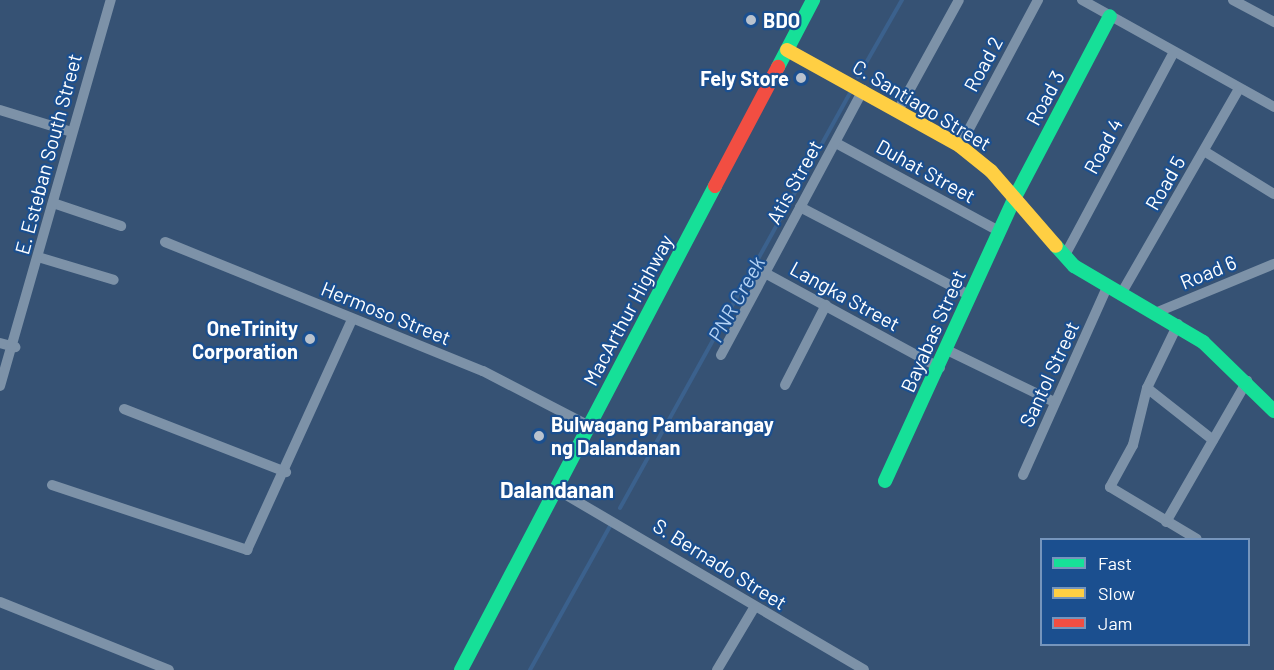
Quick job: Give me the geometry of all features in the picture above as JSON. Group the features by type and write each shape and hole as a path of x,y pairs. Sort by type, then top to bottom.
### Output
{"main road":[{"name":"MacArthur Highway","path":"461,670 813,0"},
{"name":"Road 3","path":"1015,197 1110,16"},
{"name":"C. Santiago Street","path":"787,50 900,109 960,146 1015,197 1064,257 1107,287 1178,324 1247,381 1274,411"},
{"name":"Bayabas Street","path":"885,481 949,351 969,296 1015,197"}],"street":[{"name":"E. Esteban South Street","path":"0,386 15,347 72,132 111,0"},
{"path":"900,109 959,0"},
{"name":"Road 2","path":"960,146 1038,0"},
{"path":"1082,0 1274,107"},
{"path":"1233,0 1274,22"},
{"name":"Road 4","path":"1064,257 1174,52"},
{"name":"Road 5","path":"1121,294 1239,89"},
{"name":"Atis Street","path":"721,355 863,90"},
{"path":"0,110 72,132"},
{"name":"Duhat Street","path":"836,143 999,231"},
{"path":"1204,151 1274,194"},
{"path":"53,203 121,226"},
{"path":"800,207 969,296"},
{"name":"Hermoso Street","path":"165,242 352,320 483,371 589,426"},
{"path":"38,257 114,280"},
{"name":"Road 6","path":"1155,313 1274,264"},
{"name":"Langka Street","path":"765,273 940,368"},
{"name":"Santol Street","path":"1023,475 1107,287"},
{"path":"785,385 826,305"},
{"path":"52,485 237,551 247,550 286,472 352,320"},
{"path":"1178,324 1147,388 1133,445 1110,487 1195,538"},
{"path":"0,343 15,347"},
{"path":"949,351 1054,402"},
{"path":"1166,522 1247,381"},
{"path":"1147,388 1213,440"},
{"path":"124,409 286,472"},
{"name":"S. Bernado Street","path":"556,489 754,608 864,670"},
{"path":"0,602 169,670"},
{"path":"717,670 754,608"}],"waterway":[{"name":"PNR Creek","path":"858,77 902,0"},
{"name":"PNR Creek","path":"620,508 851,91"},
{"name":"PNR Creek","path":"530,670 610,526"}],"traffic: fast":[{"path":"778,67 813,0"},
{"path":"885,481 1015,197 1110,16"},
{"path":"461,670 715,186"},
{"path":"1056,246 1074,266 1203,342 1274,411"}],"traffic: slow":[{"path":"787,50 960,146 991,171 1056,246"}],"traffic: jam":[{"path":"715,186 778,67"}],"place":[{"name":"BDO","path":"751,20"},
{"name":"Fely Store","path":"801,78"},
{"name":"OneTrinity Corporation","path":"310,339"},
{"name":"Bulwagang Pambarangay ng Dalandanan","path":"539,436"}],"district":[{"name":"Dalandanan","path":"557,490"}]}
